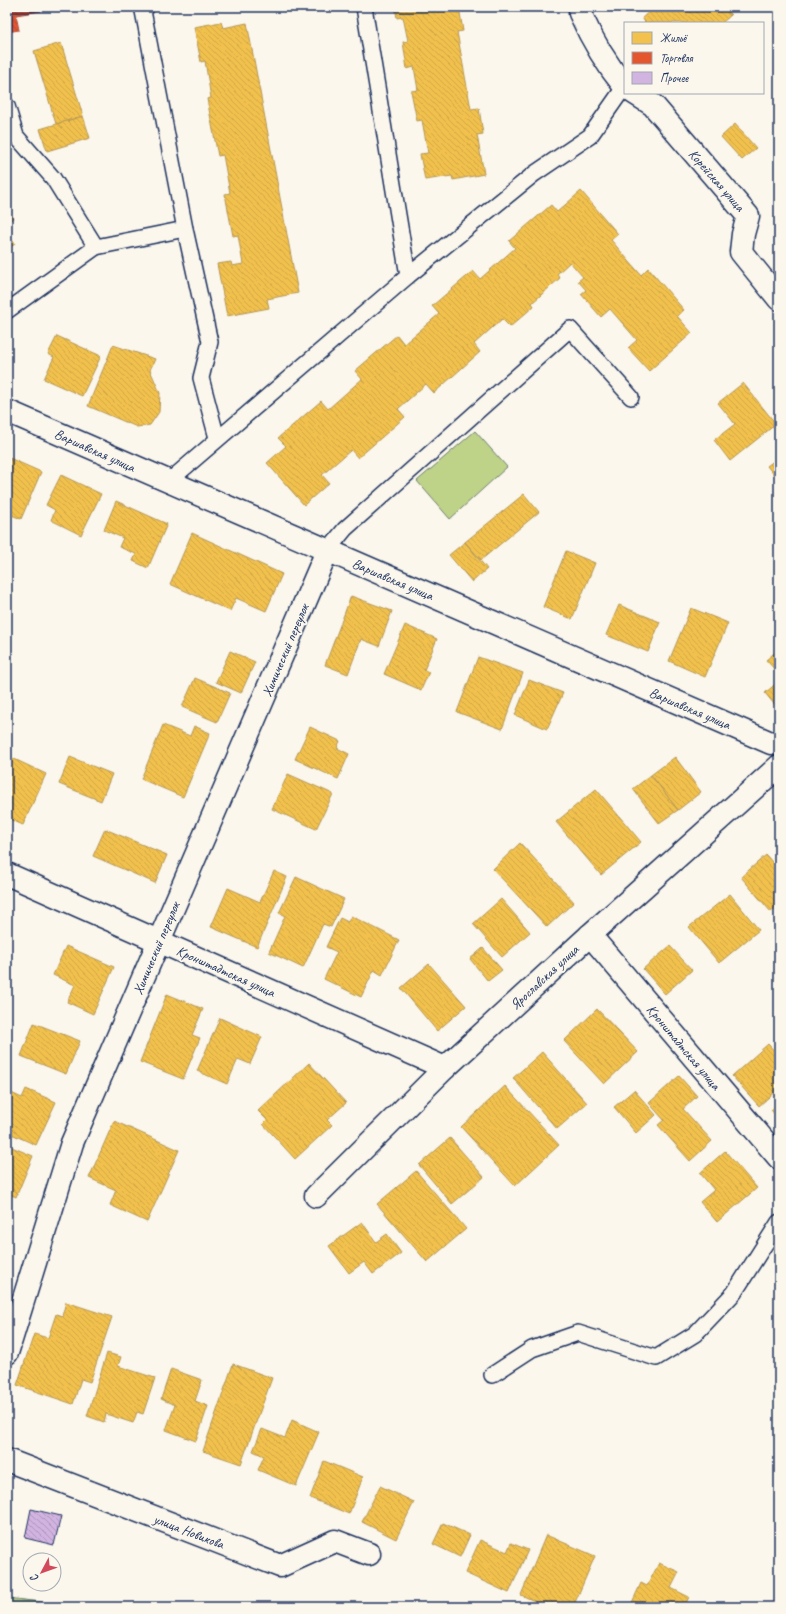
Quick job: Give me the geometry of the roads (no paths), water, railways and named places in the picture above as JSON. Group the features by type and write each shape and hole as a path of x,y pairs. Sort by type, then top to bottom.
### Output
{"street":[{"path":"580,9 596,46 607,64 624,85"},
{"name":"Корейская улица","path":"636,94 653,105 748,216 743,234 741,252 779,299"},
{"name":"Варшавская улица","path":"7,411 771,743 779,742"},
{"name":"Химический переулок","path":"7,1353 72,1144 327,551"},
{"name":"Ярославская улица","path":"316,1196 445,1068 590,935 779,766"},
{"name":"Кронштадтская улица","path":"7,874 445,1068"},
{"name":"Кронштадтская улица","path":"590,935 779,1158"},
{"name":"улица Новикова","path":"7,1460 280,1566 336,1541 369,1554"}],"lane":[{"path":"147,7 143,11 184,229 210,342 201,378 217,438"},
{"path":"364,7 408,276"},
{"path":"168,482 217,438 408,276 534,174 590,136 624,87"},
{"path":"7,106 16,136 53,178 96,246"},
{"path":"7,311 96,246 184,229"},
{"path":"327,551 345,529 570,329 631,397"},
{"path":"492,1375 532,1349 578,1333 656,1358 695,1334 734,1293 779,1222"}]}
